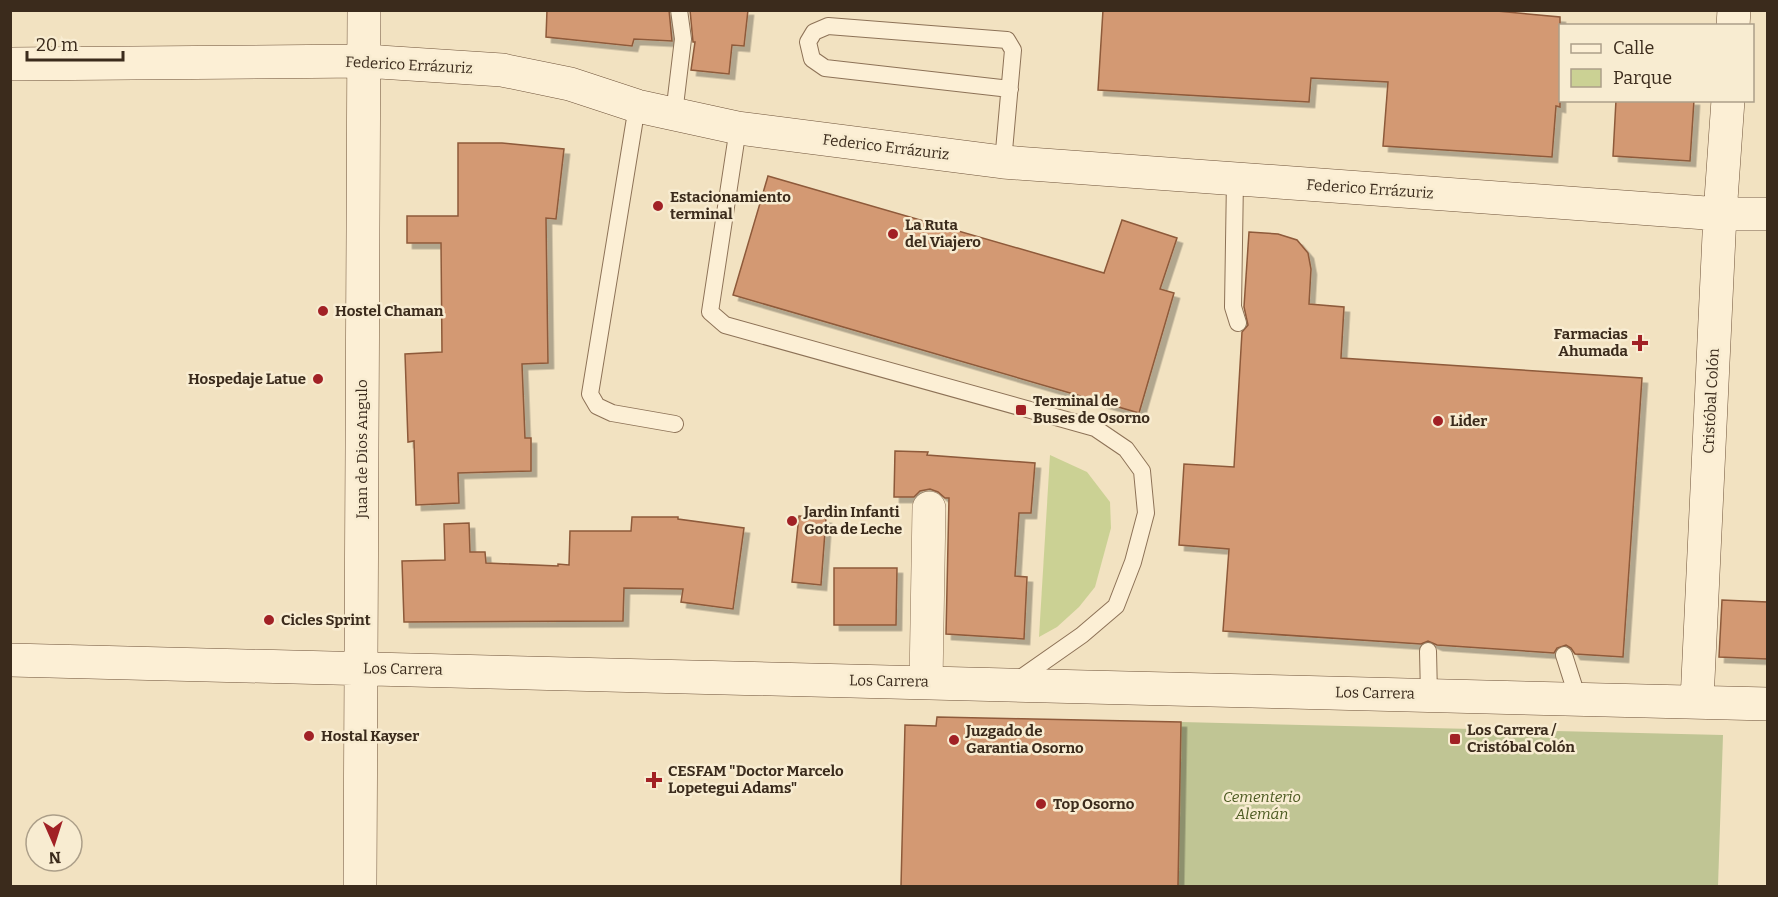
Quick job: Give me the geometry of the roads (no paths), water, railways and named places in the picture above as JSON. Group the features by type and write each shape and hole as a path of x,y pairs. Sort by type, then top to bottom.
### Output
{"street":[{"name":"Juan de Dios Angulo","path":"360,886 364,10"},
{"name":"Federico Errázuriz","path":"10,64 364,61 502,70 570,84 637,106 738,128 1003,162 1720,214 1767,214"},
{"name":"Cristóbal Colón","path":"1696,701 1720,214 1728,102"},
{"path":"926,682 929,508"},
{"name":"Los Carrera","path":"10,660 1767,704"}],"lane":[{"path":"674,114 683,39 679,10"},
{"path":"1003,162 1010,89 1013,50 1007,40 828,26 814,32 808,42 812,59 825,68 1010,89"},
{"path":"637,106 590,394 597,406 612,413 675,424"},
{"path":"738,128 710,312 725,325 1095,428 1126,449 1142,471 1146,513 1133,562 1116,606 1082,635 1012,684"},
{"path":"1235,179 1233,307 1238,323"},
{"path":"1428,651 1429,694"},
{"path":"1564,655 1578,699"}],"place":[{"name":"Estacionamiento terminal","path":"658,206"},
{"name":"La Ruta del Viajero","path":"893,234"},
{"name":"Hostel Chaman","path":"323,311"},
{"name":"Farmacias Ahumada","path":"1640,343"},
{"name":"Hospedaje Latue","path":"318,379"},
{"name":"Terminal de Buses de Osorno","path":"1021,410"},
{"name":"Lider","path":"1438,421"},
{"name":"Jardin Infanti Gota de Leche","path":"792,521"},
{"name":"Cicles Sprint","path":"269,620"},
{"name":"Hostal Kayser","path":"309,736"},
{"name":"Los Carrera / Cristóbal Colón","path":"1455,739"},
{"name":"Juzgado de Garantia Osorno","path":"954,740"},
{"name":"CESFAM \"Doctor Marcelo Lopetegui Adams\"","path":"654,780"},
{"name":"Top Osorno","path":"1041,804"}],"park label":[{"name":"Cementerio Alemán","path":"1262,806"}]}
